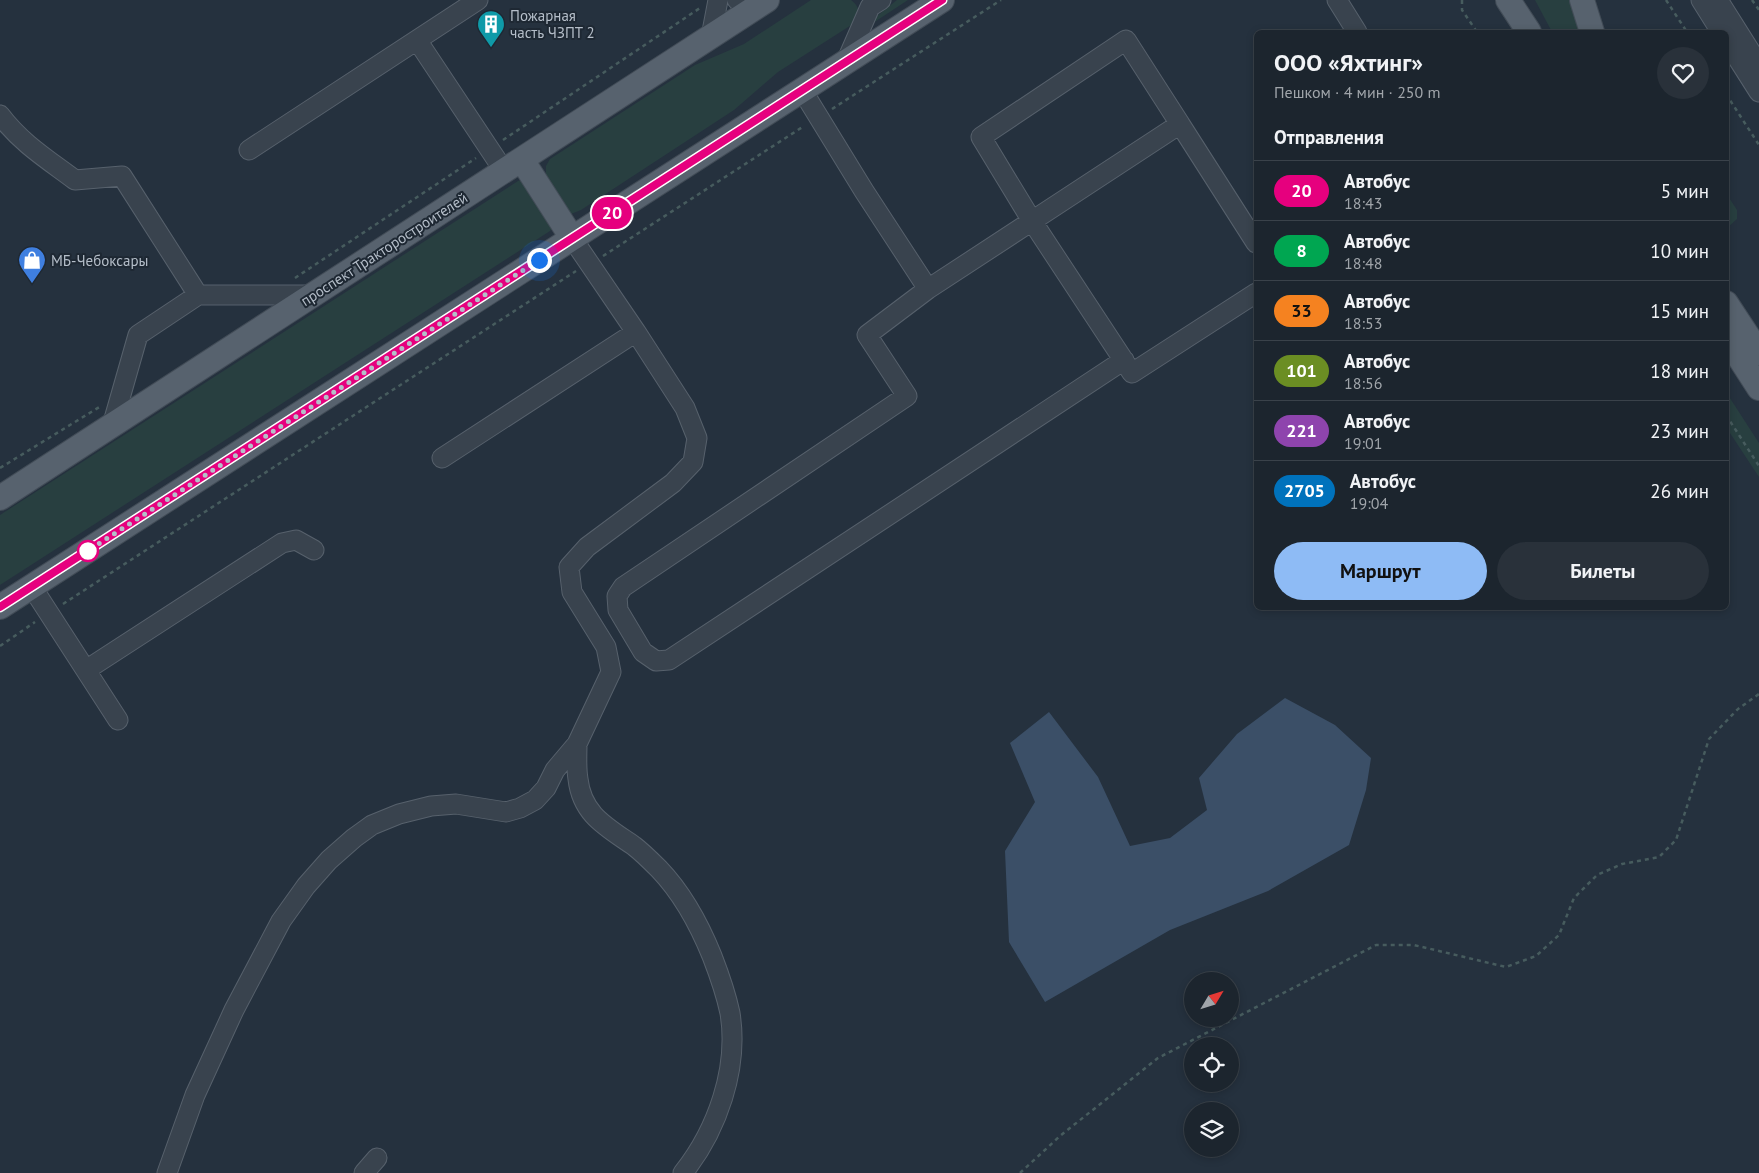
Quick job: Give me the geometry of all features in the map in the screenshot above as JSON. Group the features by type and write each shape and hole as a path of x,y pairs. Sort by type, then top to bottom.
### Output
{"main road":[{"path":"0,608 942,0"},
{"path":"1508,0 1528,30"},
{"path":"1582,0 1591,30"},
{"name":"проспект Тракторостроителей","path":"0,498 711,37 754,2"},
{"path":"513,165 572,238"},
{"path":"1729,307 1759,353"},
{"path":"1729,342 1759,388"}],"street":[{"path":"249,150 478,0"},
{"path":"1337,0 1356,30"},
{"path":"1701,0 1720,30"},
{"path":"1718,0 1759,65"},
{"path":"711,37 712,2"},
{"path":"846,62 872,2"},
{"path":"417,40 513,165"},
{"path":"1254,240 1126,40 981,137 1032,221 1132,373 1254,294"},
{"path":"1729,45 1759,92"},
{"path":"802,90 864,191 928,288"},
{"path":"0,114 12,131 36,152 75,180 122,176 198,295"},
{"path":"1124,360 669,660 656,661 643,652 618,610 617,596 623,587 907,396 866,335 928,288 1180,124"},
{"path":"167,1173 195,1095 234,1010 281,921 306,886 329,860 372,825 399,814 431,806 456,804 506,812 520,808 535,800 546,788 555,770 577,744 611,672 606,647 572,592 569,567 586,547 673,482 693,462 697,438 685,408 572,238"},
{"path":"112,426 138,335 198,295 314,295"},
{"path":"442,458 636,332"},
{"path":"86,670 282,543 296,540 314,550"},
{"path":"32,587 118,720"},
{"path":"577,744 578,780 584,801 595,817 608,829 635,847 659,869 682,897 702,932 719,975 730,1013 733,1039 728,1076 718,1112 705,1140 683,1173"},
{"path":"364,1173 376,1158"}],"path":[{"path":"827,112 1001,0"},
{"path":"1462,0 1462,10 1476,30"},
{"path":"1666,0 1686,30"},
{"path":"1752,0 1759,10"},
{"path":"496,144 712,2"},
{"path":"1729,99 1759,145"},
{"path":"600,257 812,122"},
{"path":"294,278 476,158"},
{"path":"61,606 577,271"},
{"path":"0,468 121,394"},
{"path":"1729,420 1759,466"},
{"path":"0,646 36,622"},
{"path":"1020,1173 1060,1136 1158,1058 1376,945 1414,945 1506,967 1536,956 1559,935 1574,898 1597,875 1622,864 1659,857 1676,840 1709,740 1738,709 1759,694"}],"green space":[{"path":"811,0 851,0 858,10 858,19 778,72 734,110 581,210 571,214 566,211 546,175 546,166 550,159 695,65 744,44"},
{"path":"897,0 908,0 873,23 877,16"},
{"path":"1535,0 1574,0 1582,30 1551,30"},
{"path":"523,179 554,226 550,231 0,585 0,515"},
{"path":"1729,198 1737,210 1737,219 1729,226"},
{"path":"1729,397 1759,443 1759,477 1729,432"}],"water":[{"path":"1285,698 1335,725 1371,758 1366,790 1349,845 1268,891 1170,930 1045,1002 1009,942 1005,851 1035,802 1010,743 1049,712 1098,777 1130,846 1170,838 1207,810 1199,778 1237,734"}],"bus line":[{"name":"20","path":"0,607 942,0"}],"place":[{"name":"Пожарная часть ЧЗПТ 2","path":"491,48"},
{"name":"МБ-Чебоксары","path":"32,284"}],"route":[{"path":"88,551 86,552 539,260"}]}
